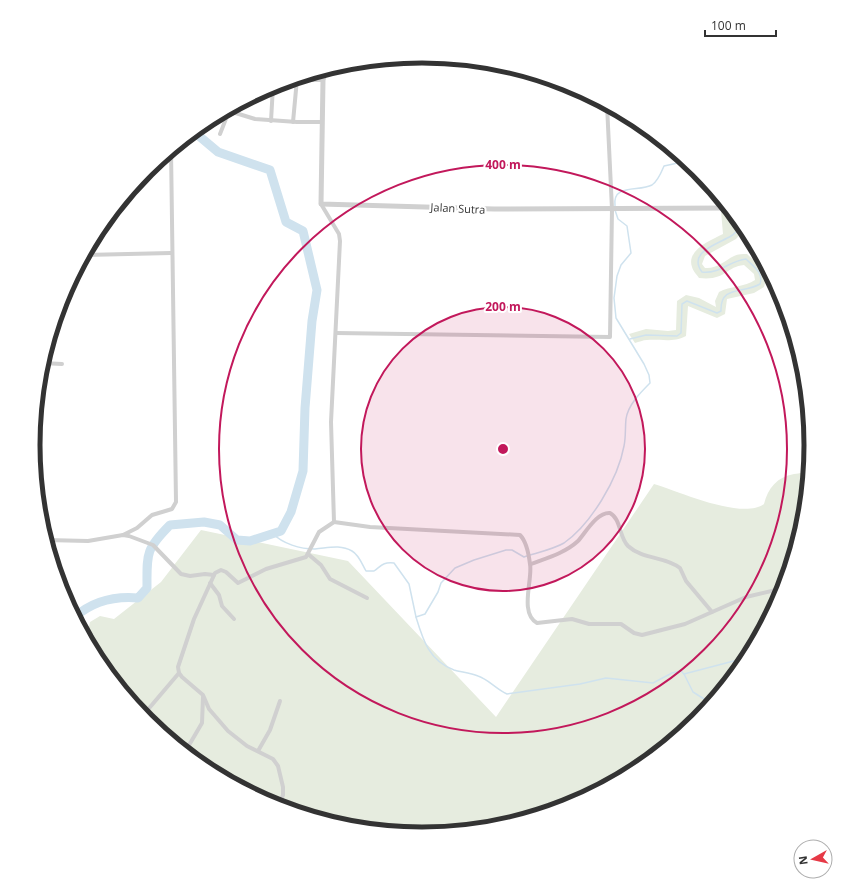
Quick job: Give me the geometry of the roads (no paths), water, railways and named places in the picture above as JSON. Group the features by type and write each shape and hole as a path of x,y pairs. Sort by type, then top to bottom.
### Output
{"street":[{"path":"324,76 321,204 339,234 336,333 331,422 334,522"},
{"path":"312,80 323,80"},
{"path":"293,122 297,84"},
{"path":"271,121 273,93"},
{"path":"336,333 610,338 614,208 607,110"},
{"path":"234,113 255,119 271,121 322,122"},
{"path":"220,134 226,117"},
{"path":"52,540 88,541 123,535 137,528 152,515 172,509 176,502 171,253 171,157"},
{"name":"Jalan Sutra","path":"321,204 494,209 722,208"},
{"path":"91,255 171,253"},
{"path":"49,363 62,364"},
{"path":"530,564 567,549 577,542 601,515 610,513 616,518 622,537 628,546 644,556 678,566 686,581 712,612"},
{"path":"281,801 283,795 283,786 278,766 273,759 247,746 228,731 209,709 203,695 179,673 178,667 194,619 214,575 221,570 226,572 238,583 266,569 300,560 309,553 319,532 334,522 370,527 411,530 520,535 523,539 530,564 527,597 531,617 537,623 572,619 590,624 621,624 634,633 642,635 685,624 746,597 777,590"},
{"path":"123,535 145,541 153,545 181,574 190,576 205,574 214,575"},
{"path":"309,553 321,565 330,579 367,598"},
{"path":"210,583 219,595 220,604 234,619"},
{"path":"146,710 179,673"},
{"path":"188,747 202,723 203,695"},
{"path":"258,751 270,730 280,701"}],"waterway":[{"path":"79,614 89,607 104,601 121,598 138,598 147,588 149,553 156,541 170,525 204,522 220,525 237,540 250,541 281,531 291,512 303,471 305,408 312,321 317,290 303,231 286,222 270,170 218,152 199,135"},
{"path":"615,206 615,199 622,191 652,185 658,179 664,166 680,163"},
{"path":"272,533 286,543 298,547 315,549 338,547 352,551 357,555 366,571 374,571 385,564 394,563 409,584 416,617 425,614 438,592 441,583 455,568 474,560 506,550 512,550 524,557 560,545 574,535 602,500 621,459 625,439 626,419 629,409 650,383 649,375 644,364 616,318 614,298 617,276 621,265 631,253 627,226 618,219 615,210"},
{"path":"630,339 646,335 677,336 681,333 682,304 687,301 717,313 721,311 724,297 728,294 760,284 761,280 759,273 746,259 708,272 702,272 698,265 698,259 701,254 712,246 733,235 738,230"},
{"path":"416,617 421,634 428,649 438,661 454,670 482,677 507,694 580,684 606,678 653,683 672,673 681,671 684,674 740,659"},
{"path":"684,674 693,692 707,701"}]}
